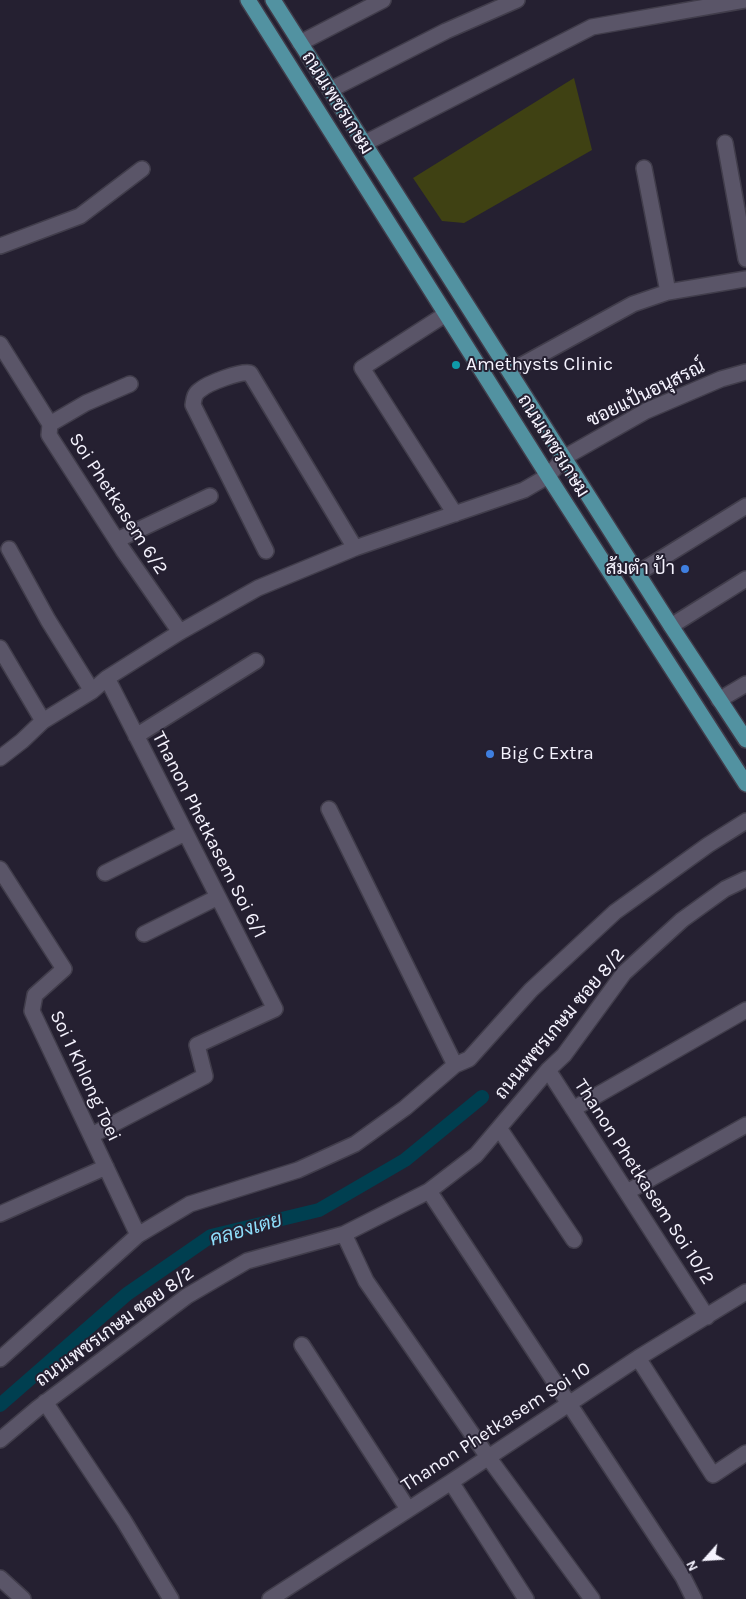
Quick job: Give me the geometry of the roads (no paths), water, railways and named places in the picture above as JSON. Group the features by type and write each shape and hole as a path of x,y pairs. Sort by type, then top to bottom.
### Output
{"main road":[{"name":"ถนนเพชรเกษม","path":"248,0 548,476 746,784"},
{"name":"ถนนเพชรเกษม","path":"274,0 746,740"}],"street":[{"path":"300,43 383,0"},
{"path":"330,90 446,31 517,0"},
{"path":"366,143 592,27 746,0"},
{"path":"725,143 746,259"},
{"path":"644,168 668,292"},
{"path":"0,246 80,216 142,169"},
{"path":"511,371 632,304 668,292 746,279"},
{"path":"446,314 362,368 455,514"},
{"name":"Soi Phetkasem 6/2","path":"0,344 50,424 49,435 117,540 180,632"},
{"path":"266,551 193,405 194,397 199,390 244,372 250,373 355,548"},
{"name":"ซอยแป้นอนุสรณ์","path":"0,758 43,721 92,691 107,678 180,632 258,588 355,548 524,490 548,476 565,457 646,412 721,379 746,372"},
{"path":"50,424 86,403 130,384"},
{"path":"117,540 210,496"},
{"path":"638,573 746,506"},
{"path":"9,549 48,620 92,691"},
{"path":"672,626 746,579"},
{"path":"0,648 43,721"},
{"path":"136,736 256,661"},
{"name":"Thanon Phetkasem Soi 6/1","path":"92,1136 205,1076 197,1045 276,1009 107,678"},
{"path":"719,700 746,684"},
{"path":"329,809 455,1065"},
{"path":"0,1359 138,1235 190,1204 298,1170 355,1144 405,1108 455,1065 468,1059 531,990 615,912 708,845 746,821"},
{"path":"105,873 185,833"},
{"name":"Soi 1 Khlong Toei","path":"0,869 64,969 35,995 32,1011 138,1235"},
{"name":"ถนนเพชรเกษม ซอย 8/2","path":"0,1440 45,1402 187,1296 247,1261 344,1234 429,1191 476,1155 548,1070 564,1055 624,973 682,920 725,889 746,879"},
{"path":"144,934 218,897"},
{"path":"573,1109 746,1010"},
{"name":"Thanon Phetkasem Soi 10/2","path":"548,1070 706,1317"},
{"path":"626,1192 746,1125"},
{"path":"499,1128 574,1240"},
{"path":"0,1214 106,1167"},
{"path":"429,1191 683,1577 694,1599"},
{"path":"344,1234 366,1281 488,1457 592,1599"},
{"name":"Thanon Phetkasem Soi 10","path":"270,1599 638,1358 746,1292"},
{"path":"302,1345 408,1510"},
{"path":"638,1358 713,1475 746,1453"},
{"path":"45,1402 124,1521 171,1599"},
{"path":"451,1482 526,1599"},
{"path":"0,1578 23,1599"}],"waterway":[{"name":"คลองเตย","path":"0,1405 127,1294 211,1236 319,1210 405,1160 482,1097"}],"place":[{"name":"Amethysts Clinic","path":"456,365"},
{"name":"ส้มตำ ป้า","path":"685,569"},
{"name":"Big C Extra","path":"490,754"}]}
